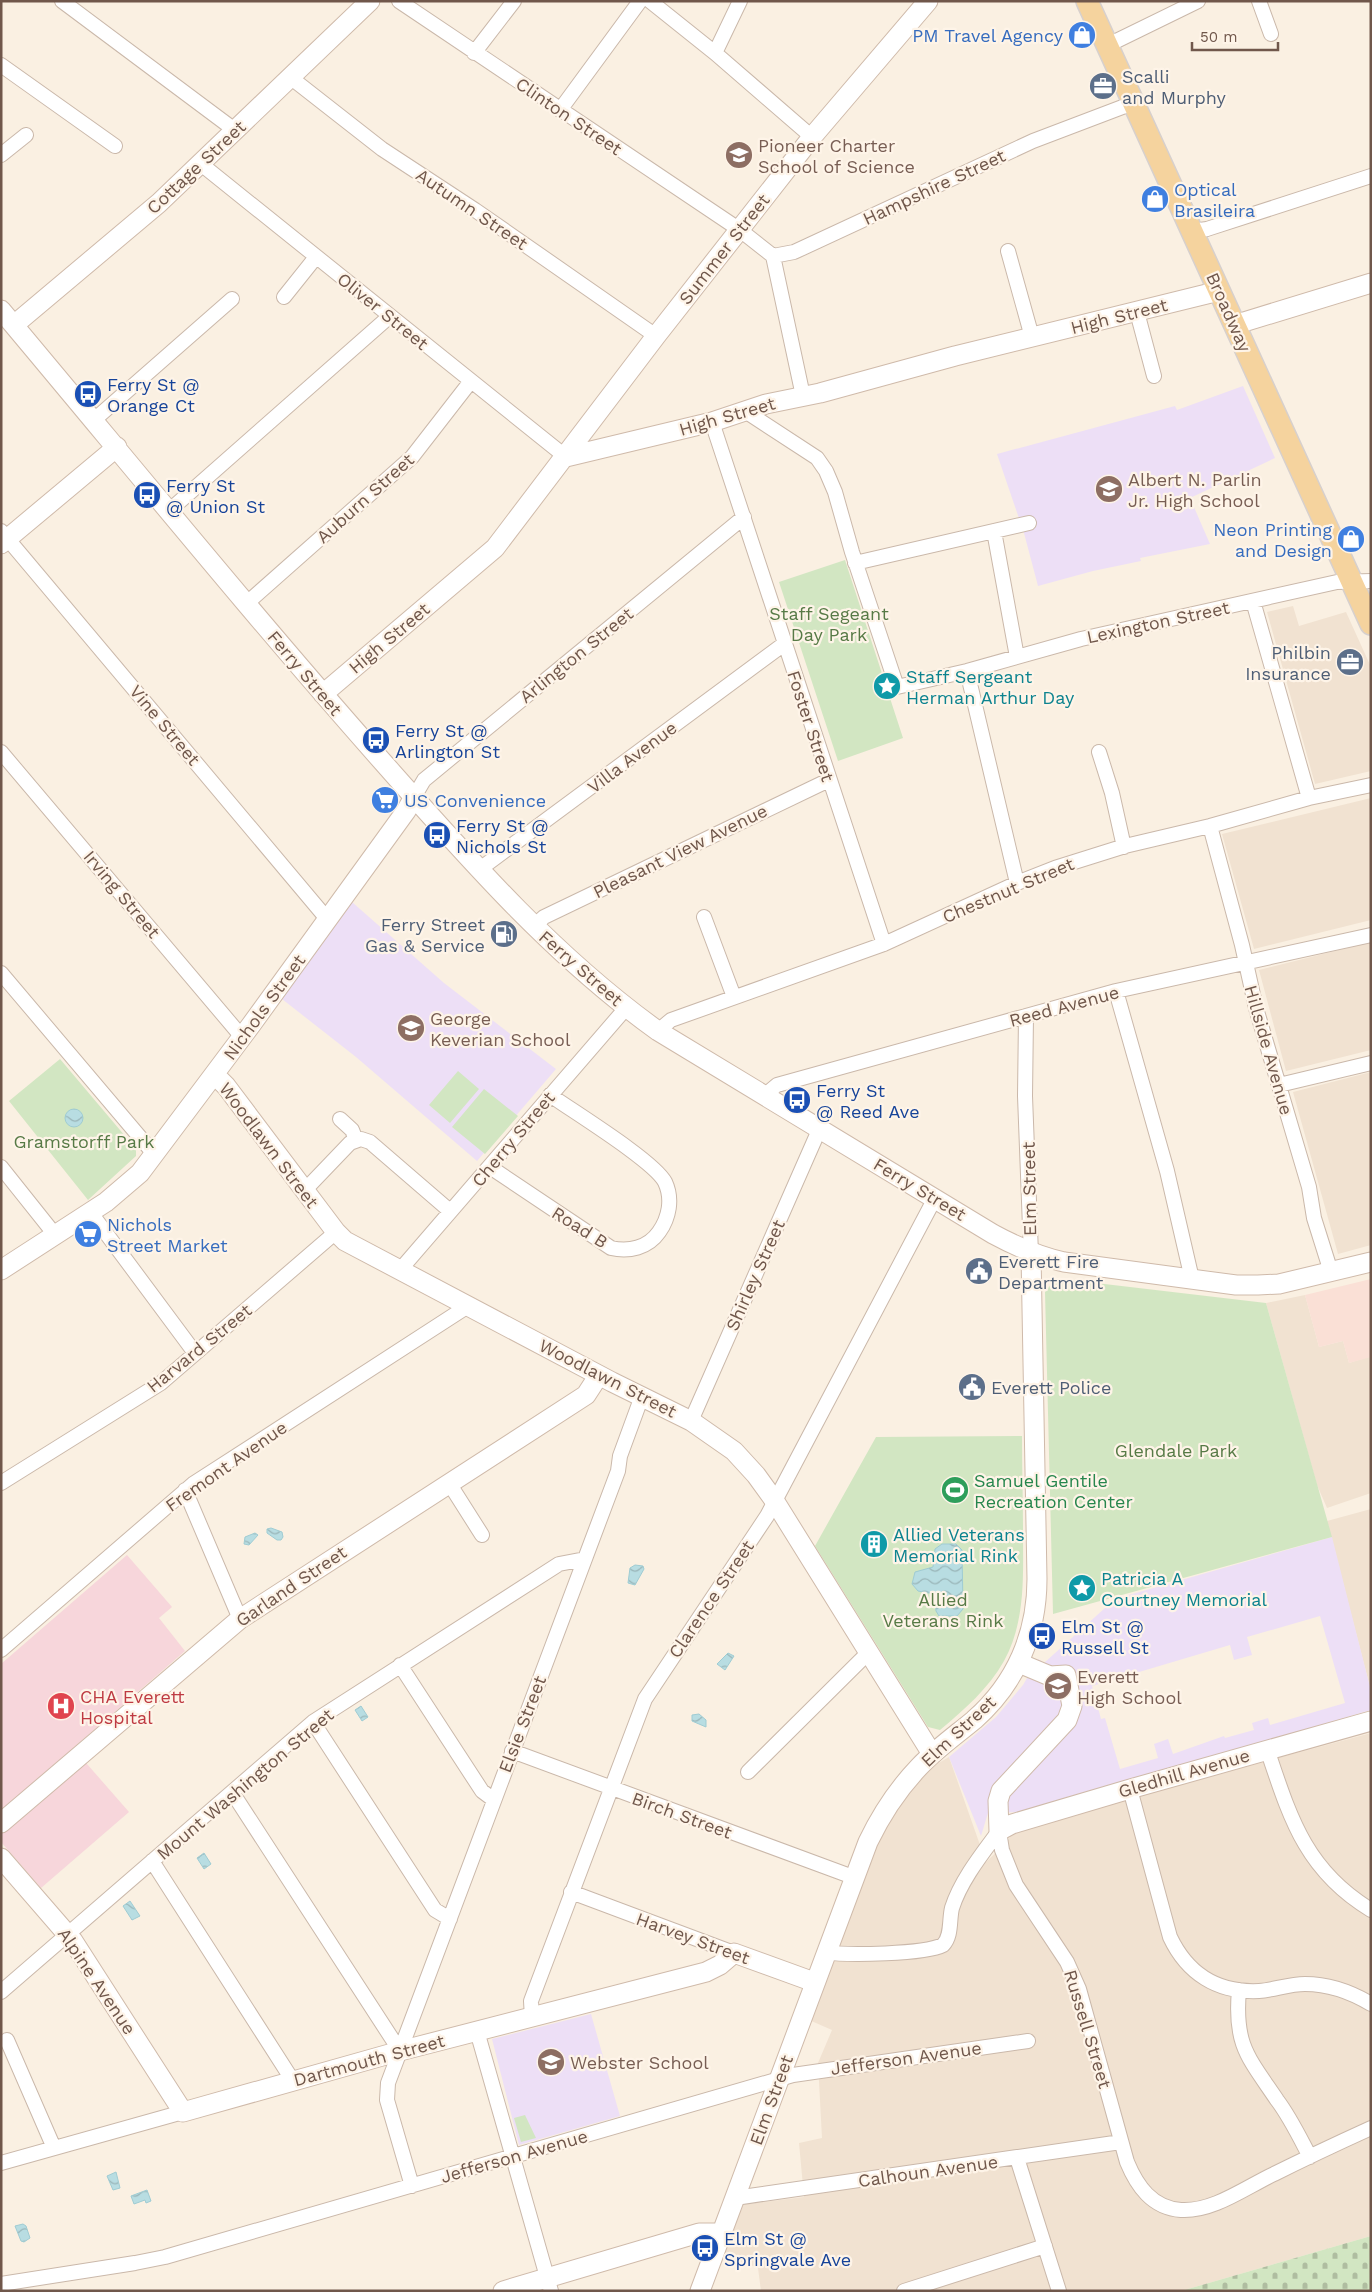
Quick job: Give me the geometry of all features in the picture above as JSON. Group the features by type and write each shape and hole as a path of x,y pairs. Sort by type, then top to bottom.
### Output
{"main road":[{"name":"Broadway","path":"1087,1 1234,325 1361,582 1371,624"}],"street":[{"path":"62,1 236,131"},
{"name":"Cottage Street","path":"14,325 123,234 201,164 370,1"},
{"name":"Clinton Street","path":"399,1 740,230"},
{"path":"474,53 514,1"},
{"path":"560,110 640,1"},
{"path":"650,1 715,53 812,137"},
{"path":"715,53 740,1"},
{"name":"Summer Street","path":"566,457 656,336 812,137 928,1"},
{"path":"1108,45 1198,1"},
{"path":"1259,1 1271,34"},
{"path":"1,65 115,146"},
{"name":"Autumn Street","path":"290,77 382,149 475,210 656,336"},
{"name":"Hampshire Street","path":"773,256 794,252 1032,141 1134,103"},
{"path":"1,155 26,135"},
{"name":"Oliver Street","path":"201,164 566,457"},
{"path":"1192,231 1207,229 1371,176"},
{"path":"740,230 773,256 804,396"},
{"path":"1008,251 1032,337"},
{"path":"284,297 316,257"},
{"path":"1234,325 1371,283"},
{"name":"High Street","path":"323,694 495,548 566,457 712,422 745,411 1219,291"},
{"path":"94,420 232,299"},
{"name":"Ferry Street","path":"1,310 323,694 414,797 534,926 588,977 658,1031 819,1130 1031,1254 1064,1262 1236,1285 1279,1284 1371,1262"},
{"path":"1136,312 1154,376"},
{"path":"170,510 390,316"},
{"name":"Auburn Street","path":"247,603 412,457 471,381"},
{"path":"745,411 817,458 836,492 855,563 1029,523"},
{"name":"Foster Street","path":"712,422 884,944"},
{"path":"3,538 117,447"},
{"name":"Arlington Street","path":"414,797 424,780 744,517"},
{"path":"994,531 1017,658"},
{"name":"Vine Street","path":"3,538 328,920"},
{"name":"Lexington Street","path":"855,563 897,687 1017,658 1081,639 1336,582 1361,582"},
{"path":"1253,601 1309,798"},
{"name":"Villa Avenue","path":"480,869 784,644"},
{"path":"967,671 1017,883"},
{"name":"Irving Street","path":"1,752 242,1037"},
{"path":"1099,752 1112,793 1124,847"},
{"name":"Pleasant View Avenue","path":"534,926 544,917 829,780"},
{"name":"Chestnut Street","path":"658,1031 671,1020 884,944 1017,883 1124,847 1210,826 1309,798 1371,785"},
{"name":"Nichols Street","path":"1,1270 91,1213 125,1188 155,1155 328,920 414,797"},
{"name":"Hillside Avenue","path":"1210,826 1245,963 1309,1187 1314,1218 1331,1272"},
{"path":"704,917 734,997"},
{"name":"Reed Avenue","path":"764,1096 777,1085 1116,991 1371,935"},
{"path":"1,972 155,1155"},
{"path":"1116,991 1167,1171 1192,1279"},
{"name":"Cherry Street","path":"400,1270 626,1008"},
{"name":"Elm Street","path":"700,2291 853,1877 868,1842 886,1808 906,1782 932,1754 991,1703 1019,1663 1031,1631 1037,1594 1031,1254 1024,1096 1026,1016"},
{"path":"1279,1085 1371,1063"},
{"name":"Woodlawn Street","path":"214,1075 226,1086 336,1232 350,1244 599,1375 691,1421 734,1452 756,1475 774,1500 932,1754"},
{"name":"Road B","path":"490,1167 611,1248 633,1249 646,1244 657,1234 665,1222 670,1206 669,1193 661,1176 653,1168 550,1095"},
{"path":"340,1119 352,1130 356,1140"},
{"name":"Shirley Street","path":"691,1421 819,1130"},
{"path":"304,1191 349,1144 356,1140 368,1142 450,1211"},
{"path":"1,1166 56,1236"},
{"name":"Clarence Street","path":"532,2017 531,2001 638,1713 651,1688 766,1518 934,1198"},
{"path":"91,1213 195,1353"},
{"name":"Harvard Street","path":"1,1483 160,1383 336,1232"},
{"name":"Fremont Avenue","path":"1,1650 186,1490 468,1306"},
{"name":"Garland Street","path":"1,1824 240,1619 586,1395 599,1375"},
{"name":"Elsie Street","path":"412,2186 387,2100 388,2083 618,1471 620,1456 642,1396"},
{"path":"449,1483 482,1535"},
{"path":"186,1490 240,1619"},
{"name":"Mount Washington Street","path":"1,1992 313,1722 560,1563 585,1560"},
{"path":"748,1772 869,1652"},
{"name":"Russell Street","path":"1019,1663 1050,1676 1066,1675 1072,1706 1067,1720 1002,1790 998,1801 1002,1850 1016,1886 1067,1962 1079,1989 1122,2142 1136,2182 1145,2194 1168,2207 1180,2210 1195,2210 1371,2128"},
{"path":"400,1665 482,1791 494,1800"},
{"path":"313,1722 435,1910 450,1919"},
{"name":"Gledhill Avenue","path":"1000,1831 1012,1824 1130,1788 1371,1722"},
{"path":"1268,1749 1289,1816 1303,1843 1329,1876 1356,1900 1371,1910"},
{"name":"Birch Street","path":"512,1751 853,1877"},
{"path":"1130,1788 1162,1912 1170,1937 1179,1956 1206,1979 1220,1986 1239,1990 1260,1991 1303,1984 1320,1985 1340,1990 1371,2004"},
{"path":"232,1792 400,2051"},
{"path":"826,1952 848,1955 907,1951 943,1945 948,1937 950,1917 957,1897 978,1861 1000,1831"},
{"name":"Alpine Avenue","path":"1,1858 67,1934 183,2112"},
{"path":"152,1861 293,2081"},
{"name":"Harvey Street","path":"571,1892 814,1982"},
{"name":"Dartmouth Street","path":"1,2163 400,2051 706,1972 720,1965 734,1953"},
{"path":"1239,1990 1238,2028 1250,2063 1277,2099 1310,2157"},
{"path":"477,2031 549,2284"},
{"path":"7,2040 54,2148"},
{"name":"Jefferson Avenue","path":"1,2284 145,2262 795,2074 1028,2041"},
{"name":"Calhoun Avenue","path":"735,2198 1122,2142"},
{"path":"1017,2158 1059,2291"},
{"path":"503,2291 549,2284 699,2233 722,2233"},
{"path":"904,2291 1046,2246"}],"shaded area":[{"name":"Albert N. Parlin Jr. High School","path":"1243,386 1275,458 1190,498 1210,544 1140,558 1141,561 1093,571 1038,586 1024,533 997,454 1175,406 1177,410"},
{"path":"1293,606 1299,626 1346,612 1371,667 1371,771 1315,784 1267,612"},
{"path":"1371,798 1371,920 1254,949 1222,834"},
{"name":"George Keverian School","path":"352,902 444,983 556,1069 477,1161 356,1057 282,999"},
{"path":"1371,942 1371,1050 1286,1071 1259,970"},
{"path":"1371,1072 1371,1245 1338,1254 1293,1092"},
{"path":"1371,1279 1371,1357 1349,1363 1343,1341 1319,1347 1305,1295"},
{"path":"1305,1295 1319,1347 1343,1341 1349,1363 1371,1356 1371,1493 1327,1508 1317,1485 1266,1303"},
{"path":"1371,1509 1371,1691 1327,1521"},
{"name":"Everett High School","path":"1332,1537 1371,1691 1371,1710 1051,1804 1018,1812 988,1813 981,1836 949,1757 996,1717 1023,1685 1038,1659 1044,1663 1115,1599","holes":["1320,1616 1345,1703 1270,1725 1268,1718 1252,1723 1254,1730 1225,1738 1224,1736 1173,1754 1168,1739 1154,1744 1158,1758 1120,1769 1105,1718 1101,1719 1092,1686 1230,1645 1234,1660 1252,1655 1247,1637"]},
{"name":"CHA Everett Hospital","path":"127,1555 172,1607 159,1618 185,1651 73,1748 129,1812 41,1888 1,1842 1,1664"},
{"path":"1371,1733 1371,2236 1181,2291 761,2291 758,2268 721,2254 739,2205 804,2197 799,2143 822,2138 818,2063 832,2030 809,2020 882,1828 912,1787 935,1765 949,1757 986,1862 1007,1842 1011,1835 1029,1825"},
{"name":"Webster School","path":"591,2014 620,2116 519,2145 492,2039"}],"green space":[{"name":"Staff Segeant Day Park","path":"845,560 903,738 838,761 779,582"},
{"name":"Gramstorff Park","path":"60,1059 136,1149 136,1156 88,1200 9,1101"},
{"path":"458,1071 479,1089 450,1123 429,1105"},
{"path":"484,1089 518,1116 485,1154 452,1127"},
{"name":"Glendale Park","path":"1062,1279 1266,1303 1332,1537 1053,1614 1045,1292 1052,1283"},
{"name":"Allied Veterans Rink","path":"1022,1436 1023,1581 1020,1614 1011,1646 991,1681 967,1706 940,1730 928,1727 815,1546 876,1437"},
{"path":"525,2115 536,2138 521,2142 514,2118"},
{"path":"1371,2236 1371,2291 1181,2291"}],"water":[{"path":"74,1109 80,1112 83,1118 80,1124 74,1127 68,1124 65,1118 68,1112"},
{"path":"271,1528 282,1532 283,1537 281,1540 277,1540 267,1533 267,1529"},
{"path":"255,1533 258,1535 249,1545 244,1544 245,1537"},
{"path":"942,1544 956,1544 962,1550 963,1609 957,1616 939,1616 936,1611 934,1594 918,1591 912,1584 915,1572 933,1567 935,1549"},
{"path":"635,1565 643,1566 644,1569 635,1585 628,1583 630,1568"},
{"path":"728,1653 734,1656 725,1670 717,1664"},
{"path":"361,1706 368,1717 362,1721 355,1710"},
{"path":"699,1714 706,1720 706,1727 692,1721 692,1715"},
{"path":"204,1853 211,1864 204,1869 197,1858"},
{"path":"130,1901 140,1916 132,1920 123,1906"},
{"path":"116,2172 120,2188 113,2190 107,2176"},
{"path":"147,2190 151,2201 146,2203 145,2200 134,2204 131,2196"},
{"path":"23,2224 26,2226 30,2238 24,2242 21,2241 15,2226"}],"place":[{"name":"PM Travel Agency","path":"1082,35"},
{"name":"Scalli and Murphy","path":"1103,86"},
{"name":"Pioneer Charter School of Science","path":"739,155"},
{"name":"Optical Brasileira","path":"1155,199"},
{"name":"Ferry St @ Orange Ct","path":"88,394"},
{"name":"Albert N. Parlin Jr. High School","path":"1109,489"},
{"name":"Ferry St @ Union St","path":"147,495"},
{"name":"Neon Printing and Design","path":"1351,539"},
{"name":"Philbin Insurance","path":"1350,662"},
{"name":"Staff Sergeant Herman Arthur Day","path":"887,686"},
{"name":"Ferry St @ Arlington St","path":"376,740"},
{"name":"US Convenience","path":"385,800"},
{"name":"Ferry St @ Nichols St","path":"437,835"},
{"name":"Ferry Street Gas & Service","path":"504,934"},
{"name":"George Keverian School","path":"411,1028"},
{"name":"Ferry St @ Reed Ave","path":"797,1100"},
{"name":"Nichols Street Market","path":"88,1234"},
{"name":"Everett Fire Department","path":"979,1271"},
{"name":"Everett Police","path":"972,1387"},
{"name":"Samuel Gentile Recreation Center","path":"955,1490"},
{"name":"Allied Veterans Memorial Rink","path":"874,1544"},
{"name":"Patricia A Courtney Memorial","path":"1082,1588"},
{"name":"Elm St @ Russell St","path":"1042,1636"},
{"name":"Everett High School","path":"1058,1686"},
{"name":"CHA Everett Hospital","path":"61,1706"},
{"name":"Webster School","path":"551,2062"},
{"name":"Elm St @ Springvale Ave","path":"705,2248"}]}
